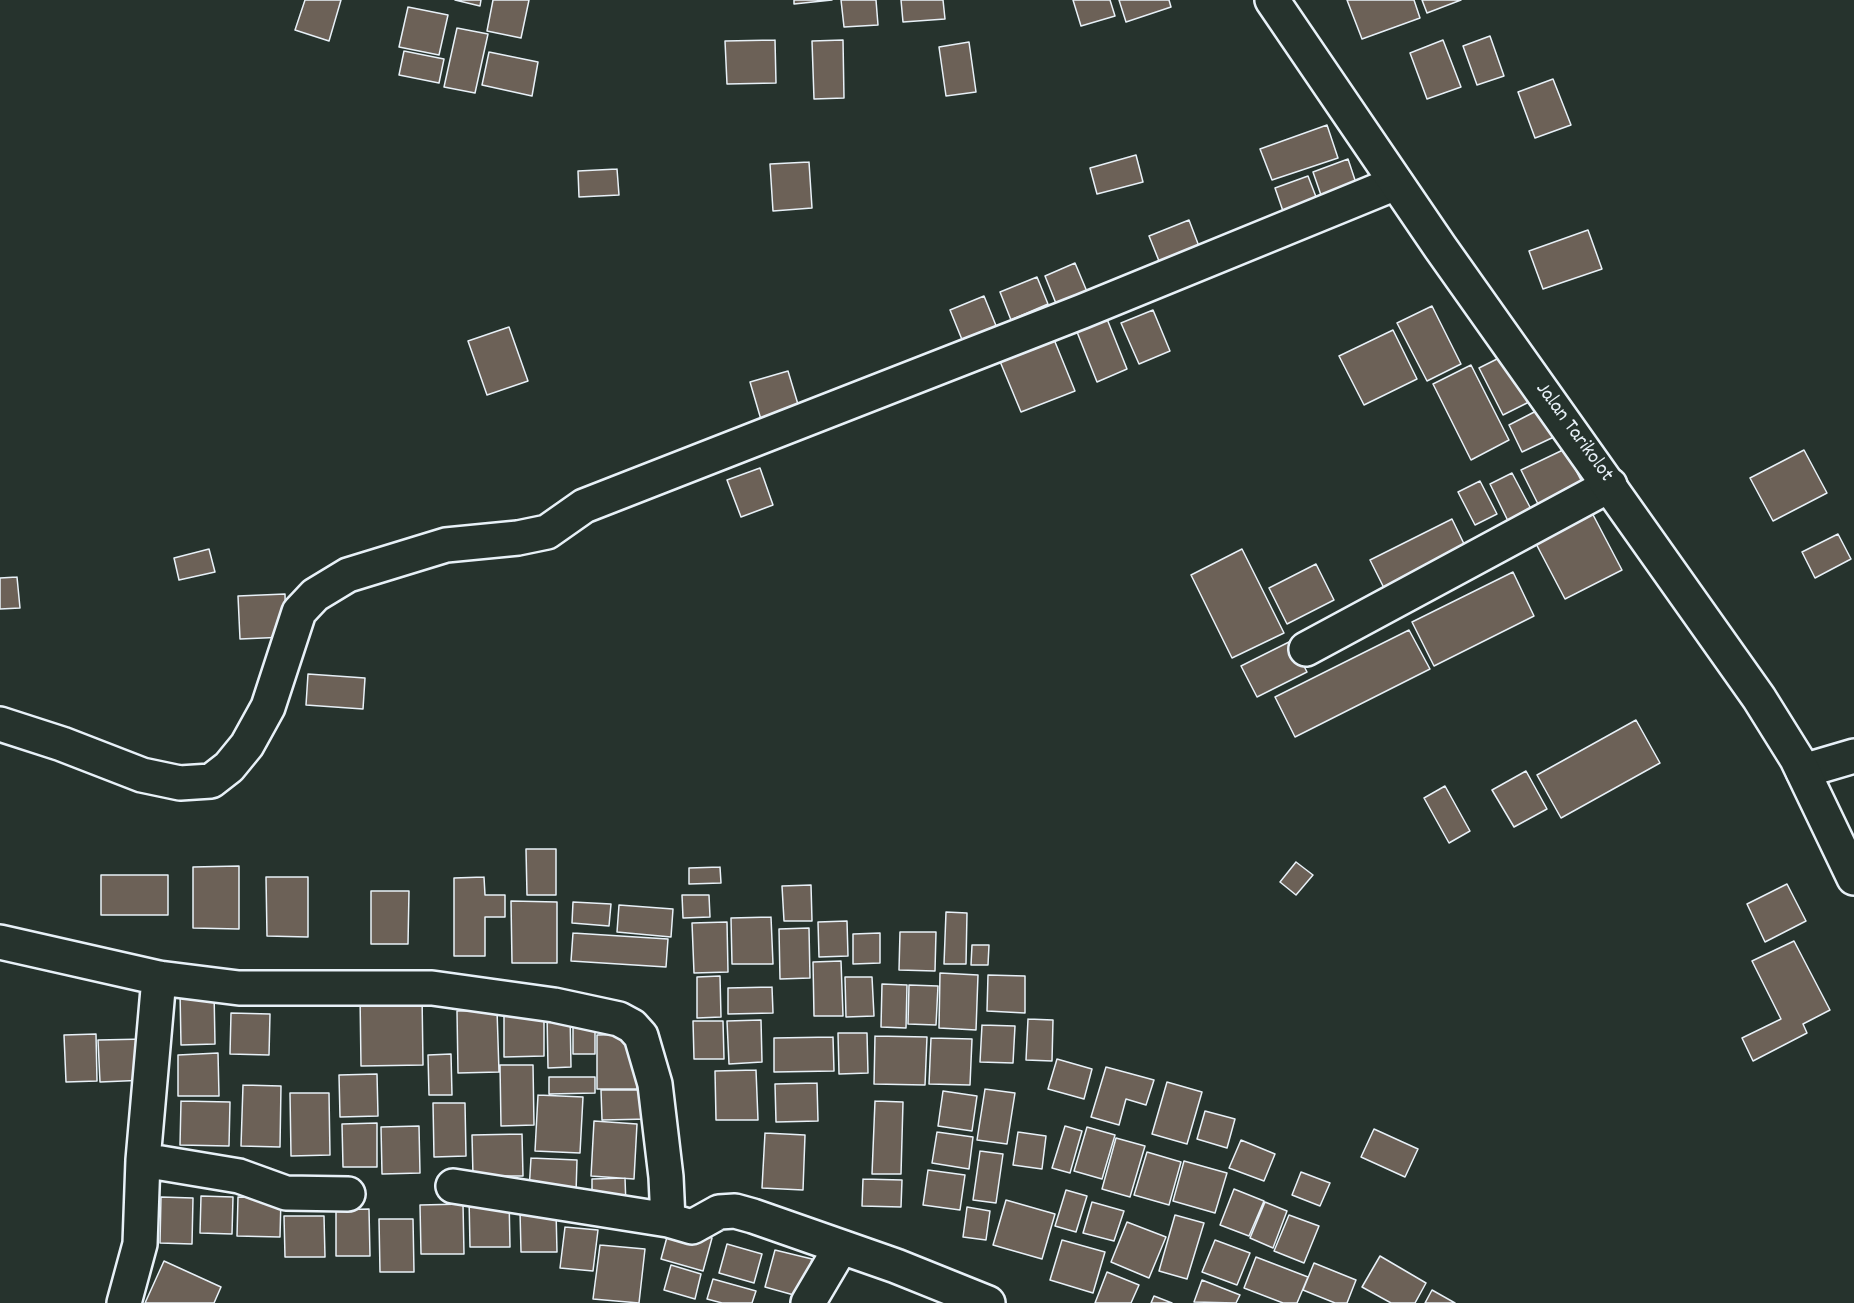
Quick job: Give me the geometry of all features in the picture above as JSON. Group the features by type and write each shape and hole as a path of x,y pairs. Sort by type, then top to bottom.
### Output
{"street":[{"name":"Jalan Tarikolot","path":"1272,0 1396,183 1759,698 1803,771 1854,878"},
{"path":"0,724 62,744 142,775 180,783 211,781 229,767 247,745 268,707 299,612 315,595 348,575 446,545 518,538 547,532 584,506 1072,315 1396,183"},
{"path":"1306,650 1610,485"},
{"path":"1803,771 1854,756"},
{"path":"0,942 159,978 239,988 432,988 554,1005 619,1019 632,1026 641,1036 656,1084 668,1220"},
{"path":"124,1303 140,1244 142,1160 159,978"},
{"path":"142,1160 239,1176 286,1193 348,1194"},
{"path":"453,1186 668,1220 692,1227 719,1212 735,1211 798,1230 988,1303"},
{"path":"808,1303 841,1247"}],"building":[{"path":"305,0 341,0 329,41 295,30"},
{"path":"455,0 481,0 480,6"},
{"path":"493,0 529,0 521,38 487,31"},
{"path":"794,0 832,0 794,4"},
{"path":"841,0 876,0 878,25 844,27"},
{"path":"901,0 943,0 945,19 903,22"},
{"path":"1073,0 1110,0 1115,16 1081,26"},
{"path":"1119,0 1169,0 1171,7 1126,22"},
{"path":"1347,0 1414,0 1420,18 1362,39"},
{"path":"1422,0 1461,0 1427,13"},
{"path":"408,7 448,15 439,55 399,47"},
{"path":"457,28 488,34 475,93 444,87"},
{"path":"1490,36 1504,76 1477,85 1463,46"},
{"path":"775,40 776,83 727,84 725,41"},
{"path":"843,40 844,98 814,99 812,41"},
{"path":"1443,40 1461,87 1427,99 1410,53"},
{"path":"969,42 976,92 946,96 939,47"},
{"path":"404,51 444,59 439,83 399,75"},
{"path":"489,52 538,62 532,96 482,85"},
{"path":"1553,79 1571,125 1535,138 1518,92"},
{"path":"1327,125 1338,158 1272,180 1260,149"},
{"path":"1136,155 1143,182 1097,194 1090,168"},
{"path":"1348,159 1357,186 1322,198 1313,172"},
{"path":"809,162 812,208 773,211 770,164"},
{"path":"617,169 619,195 579,197 578,171"},
{"path":"1308,176 1318,202 1284,214 1275,188"},
{"path":"1189,220 1200,249 1161,266 1149,236"},
{"path":"1588,230 1602,269 1543,289 1529,251"},
{"path":"1075,263 1088,294 1057,306 1045,276"},
{"path":"1037,277 1048,304 1011,320 1000,292"},
{"path":"984,296 999,333 965,347 950,310"},
{"path":"1432,306 1461,364 1427,381 1397,323"},
{"path":"1153,310 1170,351 1139,364 1121,323"},
{"path":"1107,319 1127,369 1097,382 1077,332"},
{"path":"509,327 528,381 487,395 468,341"},
{"path":"1393,330 1417,379 1364,405 1339,356"},
{"path":"1053,337 1075,391 1021,412 999,359"},
{"path":"1505,355 1529,402 1503,415 1479,368"},
{"path":"1471,365 1509,440 1471,460 1433,384"},
{"path":"788,371 800,411 762,423 750,382"},
{"path":"1542,408 1556,436 1522,452 1509,425"},
{"path":"1565,449 1584,486 1540,508 1521,470"},
{"path":"1804,450 1827,493 1773,521 1750,478"},
{"path":"760,468 773,505 741,517 727,480"},
{"path":"1512,473 1531,509 1508,521 1490,484"},
{"path":"1480,481 1497,514 1475,525 1458,492"},
{"path":"1590,509 1622,570 1565,599 1533,538"},
{"path":"1452,519 1467,550 1385,590 1370,560"},
{"path":"1838,534 1851,559 1815,578 1802,552"},
{"path":"209,549 215,572 179,580 174,558"},
{"path":"1242,549 1284,633 1232,658 1191,575"},
{"path":"1316,564 1334,600 1287,624 1269,588"},
{"path":"1513,572 1534,616 1434,666 1412,622"},
{"path":"17,577 20,608 0,609 0,578"},
{"path":"285,594 286,637 240,639 238,596"},
{"path":"1409,630 1430,669 1295,737 1275,697"},
{"path":"1291,641 1307,672 1257,697 1241,666"},
{"path":"308,674 365,678 363,709 306,705"},
{"path":"1636,720 1660,763 1561,818 1537,775"},
{"path":"1526,771 1547,809 1514,827 1492,790"},
{"path":"1445,786 1470,831 1449,843 1424,798"},
{"path":"526,849 556,849 556,895 527,895"},
{"path":"1296,862 1313,875 1296,895 1280,882"},
{"path":"239,866 239,929 193,928 193,867"},
{"path":"720,867 721,883 689,884 689,868"},
{"path":"101,875 168,875 168,915 101,915"},
{"path":"266,877 308,877 308,937 267,936"},
{"path":"484,877 485,895 505,895 505,917 485,917 485,956 454,956 454,878"},
{"path":"1787,884 1806,921 1765,942 1747,904"},
{"path":"811,885 812,921 784,921 782,886"},
{"path":"371,891 409,891 408,944 371,944"},
{"path":"682,895 709,895 710,917 683,918"},
{"path":"511,901 557,902 557,963 512,963"},
{"path":"573,902 611,904 609,926 572,923"},
{"path":"619,905 673,909 671,937 617,932"},
{"path":"946,912 967,913 966,964 944,964"},
{"path":"771,917 773,964 732,964 731,918"},
{"path":"847,921 848,956 819,957 818,922"},
{"path":"727,922 728,972 694,973 692,923"},
{"path":"809,928 810,978 780,979 779,929"},
{"path":"900,932 936,932 935,971 899,970"},
{"path":"573,933 668,939 666,967 571,961"},
{"path":"880,933 880,963 853,964 853,934"},
{"path":"1794,941 1830,1010 1803,1024 1807,1033 1753,1061 1742,1038 1781,1019 1752,961"},
{"path":"972,945 989,945 988,965 971,965"},
{"path":"841,961 843,1016 814,1016 813,962"},
{"path":"940,973 978,975 976,1030 939,1028"},
{"path":"988,975 1025,976 1025,1013 987,1011"},
{"path":"720,976 721,1017 697,1018 697,977"},
{"path":"845,977 872,977 874,1016 846,1017"},
{"path":"882,984 907,985 906,1028 881,1027"},
{"path":"909,985 938,986 936,1025 908,1024"},
{"path":"772,987 773,1013 728,1014 728,988"},
{"path":"214,991 215,1044 181,1045 180,992"},
{"path":"422,994 423,1065 361,1066 360,995"},
{"path":"497,1010 499,1072 458,1073 457,1011"},
{"path":"544,1011 544,1056 504,1057 504,1012"},
{"path":"570,1012 571,1067 548,1068 547,1013"},
{"path":"231,1013 270,1014 269,1055 230,1054"},
{"path":"573,1018 595,1018 595,1054 573,1054"},
{"path":"1028,1019 1053,1020 1052,1061 1026,1060"},
{"path":"761,1020 762,1062 729,1064 727,1021"},
{"path":"693,1021 723,1021 724,1059 694,1059"},
{"path":"982,1025 1015,1026 1013,1063 980,1062"},
{"path":"838,1033 867,1033 868,1073 839,1074"},
{"path":"96,1034 97,1081 66,1082 64,1035"},
{"path":"636,1034 637,1089 597,1089 597,1035"},
{"path":"875,1036 927,1037 925,1085 874,1084"},
{"path":"833,1037 834,1071 774,1072 774,1038"},
{"path":"931,1038 972,1039 970,1085 929,1084"},
{"path":"146,1039 147,1080 100,1082 98,1040"},
{"path":"218,1053 219,1096 178,1096 178,1055"},
{"path":"451,1054 452,1095 429,1095 428,1055"},
{"path":"1057,1059 1092,1069 1084,1099 1048,1089"},
{"path":"500,1065 533,1065 534,1125 501,1126"},
{"path":"1106,1067 1154,1080 1146,1105 1126,1099 1119,1125 1091,1117"},
{"path":"756,1070 758,1120 716,1120 715,1071"},
{"path":"377,1074 378,1116 340,1117 339,1075"},
{"path":"549,1077 595,1077 595,1093 549,1094"},
{"path":"1167,1082 1202,1092 1187,1144 1152,1134"},
{"path":"817,1083 818,1121 776,1122 775,1084"},
{"path":"243,1085 281,1086 280,1147 241,1146"},
{"path":"985,1089 1015,1093 1007,1144 977,1140"},
{"path":"601,1090 649,1090 649,1119 602,1120"},
{"path":"943,1091 977,1096 972,1131 938,1126"},
{"path":"290,1093 329,1093 330,1155 291,1156"},
{"path":"538,1095 583,1097 580,1153 535,1151"},
{"path":"181,1101 230,1102 229,1146 180,1145"},
{"path":"875,1101 903,1102 901,1174 872,1174"},
{"path":"433,1103 465,1103 466,1156 434,1157"},
{"path":"1205,1111 1235,1119 1227,1148 1197,1139"},
{"path":"594,1121 637,1124 634,1179 591,1176"},
{"path":"377,1123 377,1167 343,1167 342,1124"},
{"path":"419,1126 420,1173 382,1174 381,1127"},
{"path":"1065,1126 1082,1131 1070,1173 1052,1168"},
{"path":"1087,1127 1115,1135 1102,1179 1074,1171"},
{"path":"1374,1129 1418,1149 1405,1177 1361,1157"},
{"path":"937,1132 973,1137 969,1169 932,1163"},
{"path":"1018,1132 1046,1136 1042,1169 1013,1165"},
{"path":"765,1133 805,1135 803,1190 762,1188"},
{"path":"522,1134 523,1176 473,1176 472,1135"},
{"path":"1116,1138 1145,1146 1130,1197 1102,1189"},
{"path":"1241,1140 1275,1154 1264,1181 1229,1168"},
{"path":"980,1151 1003,1154 996,1203 973,1200"},
{"path":"1147,1152 1181,1162 1169,1205 1134,1195"},
{"path":"531,1158 577,1160 576,1193 529,1191"},
{"path":"1184,1161 1227,1173 1215,1213 1173,1201"},
{"path":"928,1170 965,1175 960,1210 923,1205"},
{"path":"1301,1172 1330,1183 1320,1206 1292,1195"},
{"path":"625,1178 626,1206 592,1207 592,1179"},
{"path":"863,1179 902,1180 901,1207 862,1206"},
{"path":"1234,1189 1264,1201 1249,1236 1220,1225"},
{"path":"1066,1190 1087,1196 1076,1232 1055,1226"},
{"path":"201,1196 233,1197 232,1234 200,1233"},
{"path":"509,1196 510,1247 470,1247 469,1197"},
{"path":"161,1197 193,1198 192,1244 160,1243"},
{"path":"238,1197 281,1198 280,1237 237,1236"},
{"path":"1006,1200 1055,1214 1042,1259 993,1245"},
{"path":"1092,1202 1124,1211 1114,1241 1083,1233"},
{"path":"1265,1202 1287,1211 1273,1248 1250,1238"},
{"path":"463,1204 464,1254 421,1254 420,1205"},
{"path":"967,1207 990,1211 986,1240 963,1237"},
{"path":"369,1209 370,1256 336,1256 336,1210"},
{"path":"556,1210 557,1252 521,1252 520,1211"},
{"path":"1175,1215 1204,1223 1187,1279 1159,1271"},
{"path":"1289,1215 1319,1226 1304,1263 1274,1251"},
{"path":"284,1216 324,1216 325,1257 285,1257"},
{"path":"379,1219 413,1219 414,1272 380,1272"},
{"path":"1127,1222 1166,1237 1149,1278 1111,1262"},
{"path":"670,1226 712,1238 703,1271 661,1259"},
{"path":"565,1227 598,1230 593,1271 560,1268"},
{"path":"1062,1240 1105,1252 1093,1293 1050,1280"},
{"path":"1215,1240 1250,1253 1237,1285 1202,1272"},
{"path":"727,1244 762,1254 754,1283 719,1273"},
{"path":"600,1245 645,1249 639,1303 593,1299"},
{"path":"775,1250 812,1259 801,1297 765,1287"},
{"path":"1380,1256 1426,1283 1415,1303 1391,1303 1362,1287"},
{"path":"1256,1257 1308,1277 1297,1303 1283,1303 1244,1288"},
{"path":"164,1261 221,1287 214,1303 145,1303"},
{"path":"1314,1263 1356,1280 1347,1303 1335,1303 1303,1290"},
{"path":"671,1265 701,1274 695,1299 664,1290"},
{"path":"1107,1272 1139,1285 1131,1303 1095,1303"},
{"path":"713,1279 756,1291 752,1303 722,1303 707,1299"},
{"path":"1202,1280 1240,1295 1236,1303 1194,1302"},
{"path":"1432,1290 1455,1303 1425,1303"},
{"path":"1154,1296 1172,1303 1151,1303"}]}
